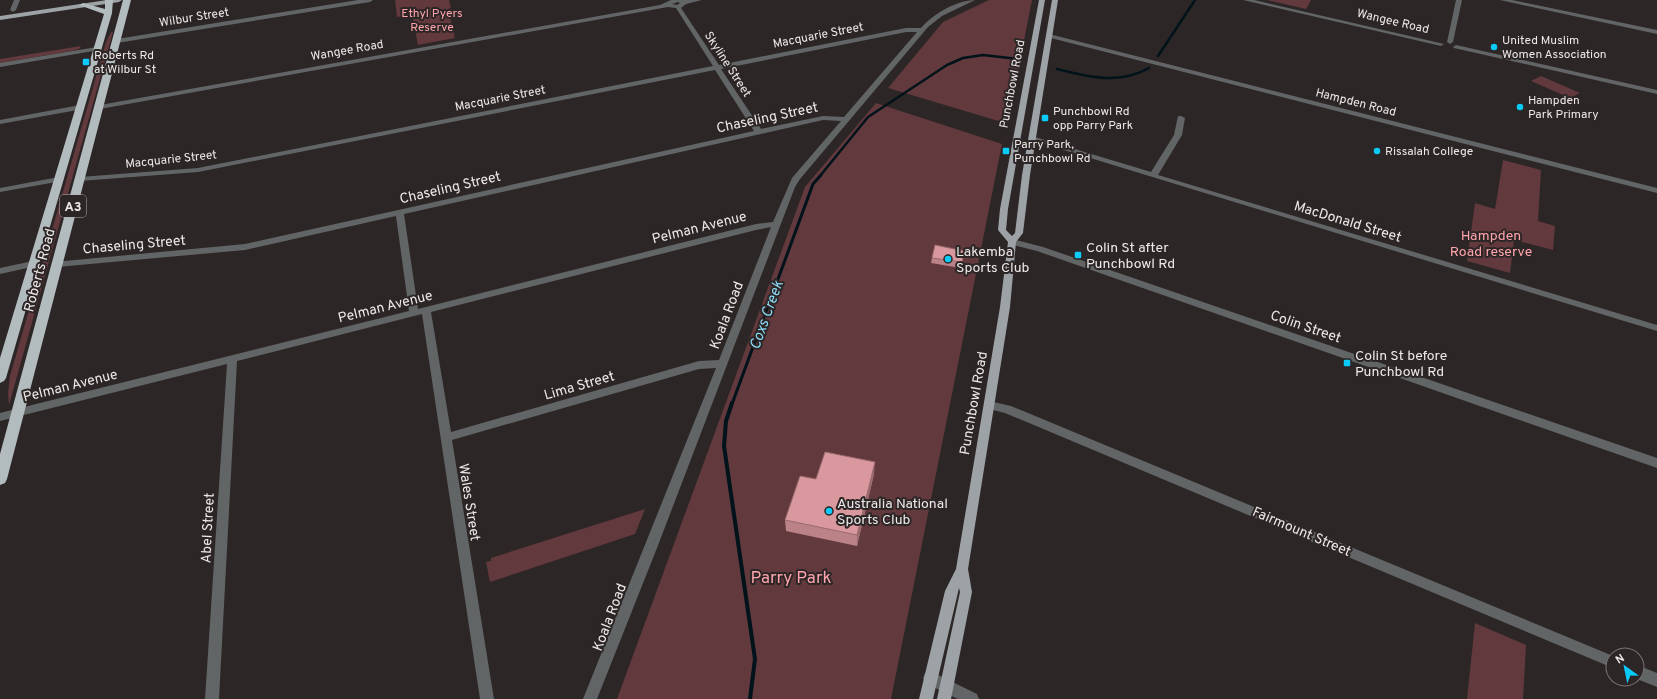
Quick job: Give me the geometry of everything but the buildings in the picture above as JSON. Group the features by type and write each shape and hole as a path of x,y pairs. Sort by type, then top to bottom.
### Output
{"highway":[{"name":"Roberts Road","path":"0,479 100,107 127,0"},
{"name":"Roberts Road","path":"0,378 108,13 109,1"},
{"path":"81,3 108,13"}],"main road":[{"path":"0,12 119,0"},
{"name":"Punchbowl Road","path":"1012,242 1002,230 1004,209 1042,0"},
{"name":"Punchbowl Road","path":"945,692 966,592 962,569 1005,307 1012,242 1020,232 1032,139 1055,0"},
{"path":"0,18 81,3"},
{"name":"Punchbowl Road","path":"926,699 950,591 962,569"}],"street":[{"path":"13,10 17,0"},
{"name":"Wilbur Street","path":"117,41 370,0"},
{"path":"672,2 681,5 699,0"},
{"name":"Koala Road","path":"590,699 604,668 776,224 796,178 923,30 940,15 972,0"},
{"name":"Wangee Road","path":"1246,0 1441,44 1448,47 1456,47"},
{"path":"1450,42 1459,0"},
{"path":"1503,0 1657,32"},
{"name":"Wangee Road","path":"100,107 672,2"},
{"name":"Skyline Street","path":"681,5 717,67 759,132"},
{"name":"Macquarie Street","path":"80,179 198,170 906,30 923,30"},
{"name":"Hampden Road","path":"1049,36 1657,191"},
{"path":"1441,44 1443,41 1450,42 1455,44 1456,47 1657,92"},
{"path":"0,65 97,49"},
{"path":"0,122 80,108"},
{"name":"Chaseling Street","path":"57,264 238,249 823,118 847,119"},
{"path":"1154,175 1178,135 1181,118"},
{"name":"MacDonald Street","path":"1032,139 1657,328"},
{"path":"0,190 59,179"},
{"name":"Wales Street","path":"400,213 445,438 487,699"},
{"name":"Pelman Avenue","path":"0,417 756,227 776,224"},
{"name":"Colin Street","path":"1012,242 1040,249 1657,463"},
{"path":"0,271 33,264"},
{"name":"Abel Street","path":"212,699 232,359"},
{"name":"Lima Street","path":"445,438 699,365 722,364"},
{"name":"Fairmount Street","path":"989,405 1007,409 1102,448 1605,659"},
{"path":"1645,675 1657,680"},
{"path":"930,678 945,692 972,699"}],"green space":[{"name":"Ethyl Pyers Reserve","path":"395,0 449,0 451,8 448,9 455,38 418,45 412,15 397,17"},
{"path":"989,0 1032,0 1008,122 1005,123 888,88 943,22"},
{"path":"1267,0 1311,0 1306,9"},
{"path":"111,32 113,32 9,405 8,393 10,376 106,42"},
{"path":"81,46 79,49 72,51 0,63 0,59"},
{"path":"1541,76 1580,93 1570,98 1531,81"},
{"name":"Parry Park","path":"876,103 1002,144 891,699 617,699 805,187"},
{"name":"Hampden Road reserve","path":"1503,160 1541,170 1538,221 1555,226 1553,250 1514,240 1510,273 1467,261 1475,203 1495,209"},
{"path":"645,509 635,534 490,582 486,562 491,561 491,558"},
{"path":"1475,623 1526,645 1523,699 1467,699"}],"waterway":[{"name":"Coxs Creek","path":"1158,56 1195,0"},
{"name":"Coxs Creek","path":"820,176 868,117 947,65 963,58 983,55 1019,59"},
{"name":"Coxs Creek","path":"1057,69 1092,77 1115,78 1138,73 1149,68"},
{"name":"Coxs Creek","path":"732,404 813,184 821,175"},
{"name":"Coxs Creek","path":"732,403 726,421 724,446 755,659 750,699"}],"place":[{"name":"United Muslim Women Association","path":"1494,47"},
{"name":"Roberts Rd at Wilbur St","path":"86,62"},
{"name":"Hampden Park Primary","path":"1520,107"},
{"name":"Punchbowl Rd opp Parry Park","path":"1045,118"},
{"name":"Parry Park, Punchbowl Rd","path":"1006,151"},
{"name":"Rissalah College","path":"1377,151"},
{"name":"Colin St after Punchbowl Rd","path":"1078,255"},
{"name":"Lakemba Sports Club","path":"948,259"},
{"name":"Colin St before Punchbowl Rd","path":"1347,363"},
{"name":"Australia National Sports Club","path":"829,511"}]}
